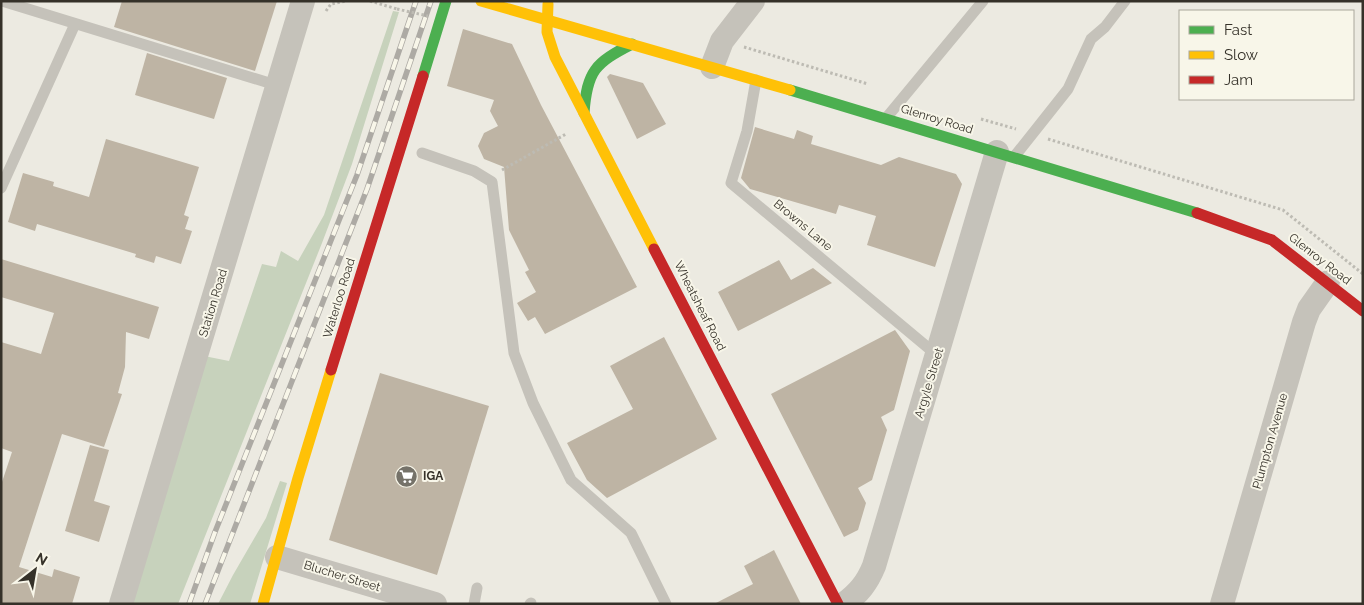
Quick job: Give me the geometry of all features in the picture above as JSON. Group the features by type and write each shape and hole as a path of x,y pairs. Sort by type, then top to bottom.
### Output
{"street":[{"name":"Station Road","path":"122,604 303,1"},
{"name":"Waterloo Road","path":"262,604 277,557 298,478 446,1"},
{"name":"Glenroy Road","path":"481,1 886,118 1250,230 1272,240 1363,311"},
{"path":"544,18 549,1"},
{"path":"712,67 722,40 753,1"},
{"name":"Wheatsheaf Road","path":"544,18 549,43 586,117 838,604"},
{"path":"586,117 586,85 593,68 602,60 632,44"},
{"name":"Argyle Street","path":"844,604 858,594 865,585 874,566 938,356 1006,155"},
{"name":"Plumpton Avenue","path":"1222,604 1304,322 1309,309 1328,282"},
{"name":"Blucher Street","path":"277,557 435,604"}],"lane":[{"path":"2,1 279,86"},
{"path":"886,118 983,1"},
{"path":"1006,155 1068,89 1091,39 1105,27 1125,1"},
{"path":"1,188 75,24"},
{"name":"Browns Lane","path":"756,80 747,131 731,183 938,356"},
{"path":"422,153 474,171 492,182 514,353 533,403 571,480 631,533 666,604"},
{"path":"474,604 477,588"}],"path":[{"path":"370,1 428,16"},
{"path":"487,179 586,117"}],"green space":[{"path":"393,11 399,12 352,164 178,604 130,604 204,356 229,361 262,264 276,267 281,251 298,261 324,215"},
{"path":"280,481 287,483 250,604 218,604 266,518"}],"building":[{"path":"122,1 277,1 255,71 114,27"},
{"path":"463,29 512,44 541,105 637,287 545,334 535,317 528,321 517,303 536,292 525,272 529,270 509,230 504,167 484,159 478,146 484,133 498,126 490,111 494,100 447,86"},
{"path":"147,53 227,78 214,119 135,95"},
{"path":"610,74 643,83 666,124 637,139 607,77"},
{"path":"755,127 794,139 797,130 813,136 811,144 881,165 899,157 956,174 962,184 935,267 867,245 876,216 839,205 836,214 750,189 741,178"},
{"path":"106,139 199,167 184,215 189,217 185,229 192,231 181,264 156,256 154,263 135,257 136,254 37,224 35,231 8,222 23,173 54,182 53,186 89,197"},
{"path":"1,259 159,307 149,339 126,332 125,367 118,393 122,394 104,447 62,434 19,567 52,577 54,569 80,577 72,604 1,604 1,485 12,452 1,448 1,342 41,354 54,313 1,297"},
{"path":"779,260 791,280 813,268 832,283 738,331 718,292"},
{"path":"895,330 910,351 894,410 881,417 887,430 872,480 858,488 866,503 858,530 844,537 771,394"},
{"path":"664,337 717,439 607,498 587,480 567,443 633,409 610,366"},
{"path":"380,373 489,406 437,575 329,540"},
{"path":"90,445 109,450 94,501 110,506 99,542 65,531"},
{"path":"774,550 801,604 714,604 753,584 744,566"}],"railway":[{"path":"189,604 215,532 357,175 416,1"},
{"path":"205,604 367,189 431,1"}],"traffic: fast":[{"path":"423,76 446,1"},
{"path":"584,113 588,87 595,70 609,57 632,44"},
{"path":"790,90 1197,213"}],"traffic: slow":[{"path":"481,1 790,90"},
{"path":"548,4 547,32 555,57 654,249"},
{"path":"263,604 298,478 331,370"}],"traffic: jam":[{"path":"331,370 423,76"},
{"path":"1197,213 1272,240 1363,311"},
{"path":"654,249 838,604"}],"place":[{"name":"IGA","path":"407,476"}]}
